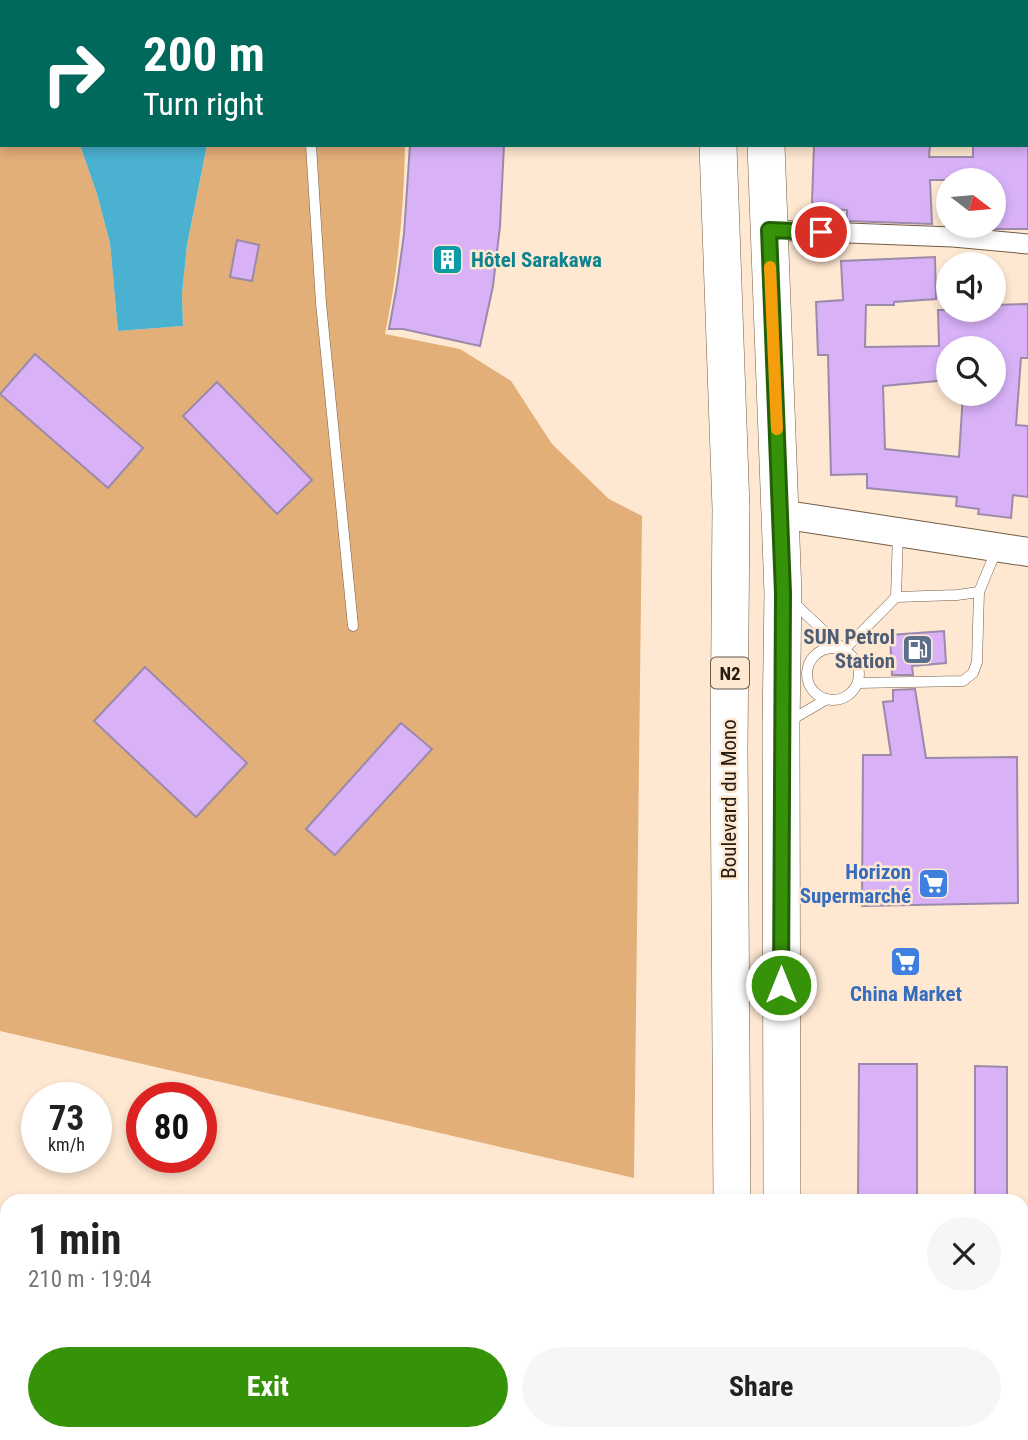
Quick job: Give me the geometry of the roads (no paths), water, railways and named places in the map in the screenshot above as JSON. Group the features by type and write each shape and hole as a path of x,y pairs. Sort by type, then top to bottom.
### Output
{"highway":[{"name":"Boulevard du Mono","path":"718,147 731,508 729,749 732,1194"},
{"path":"766,147 783,593 782,1194"}],"street":[{"path":"769,230 953,237 1028,244"},
{"path":"780,514 1028,552"}],"lane":[{"path":"311,147 321,303 353,626"},
{"path":"844,650 896,597 898,533"},
{"path":"858,683 963,681 973,673 978,662 979,592 998,547"},
{"path":"896,597 979,592"},
{"path":"783,593 851,655 857,663 858,683 852,692 845,697 827,699 813,691 807,674 808,665 817,653 826,649 844,650"},
{"path":"781,726 827,699"}],"water":[{"path":"81,147 207,147 187,245 182,294 183,326 118,331 110,243"}],"place":[{"name":"Hôtel Sarakawa","path":"448,260"},
{"name":"SUN Petrol Station","path":"918,649"},
{"name":"Horizon Supermarché","path":"934,884"},
{"name":"China Market","path":"906,962"}]}
